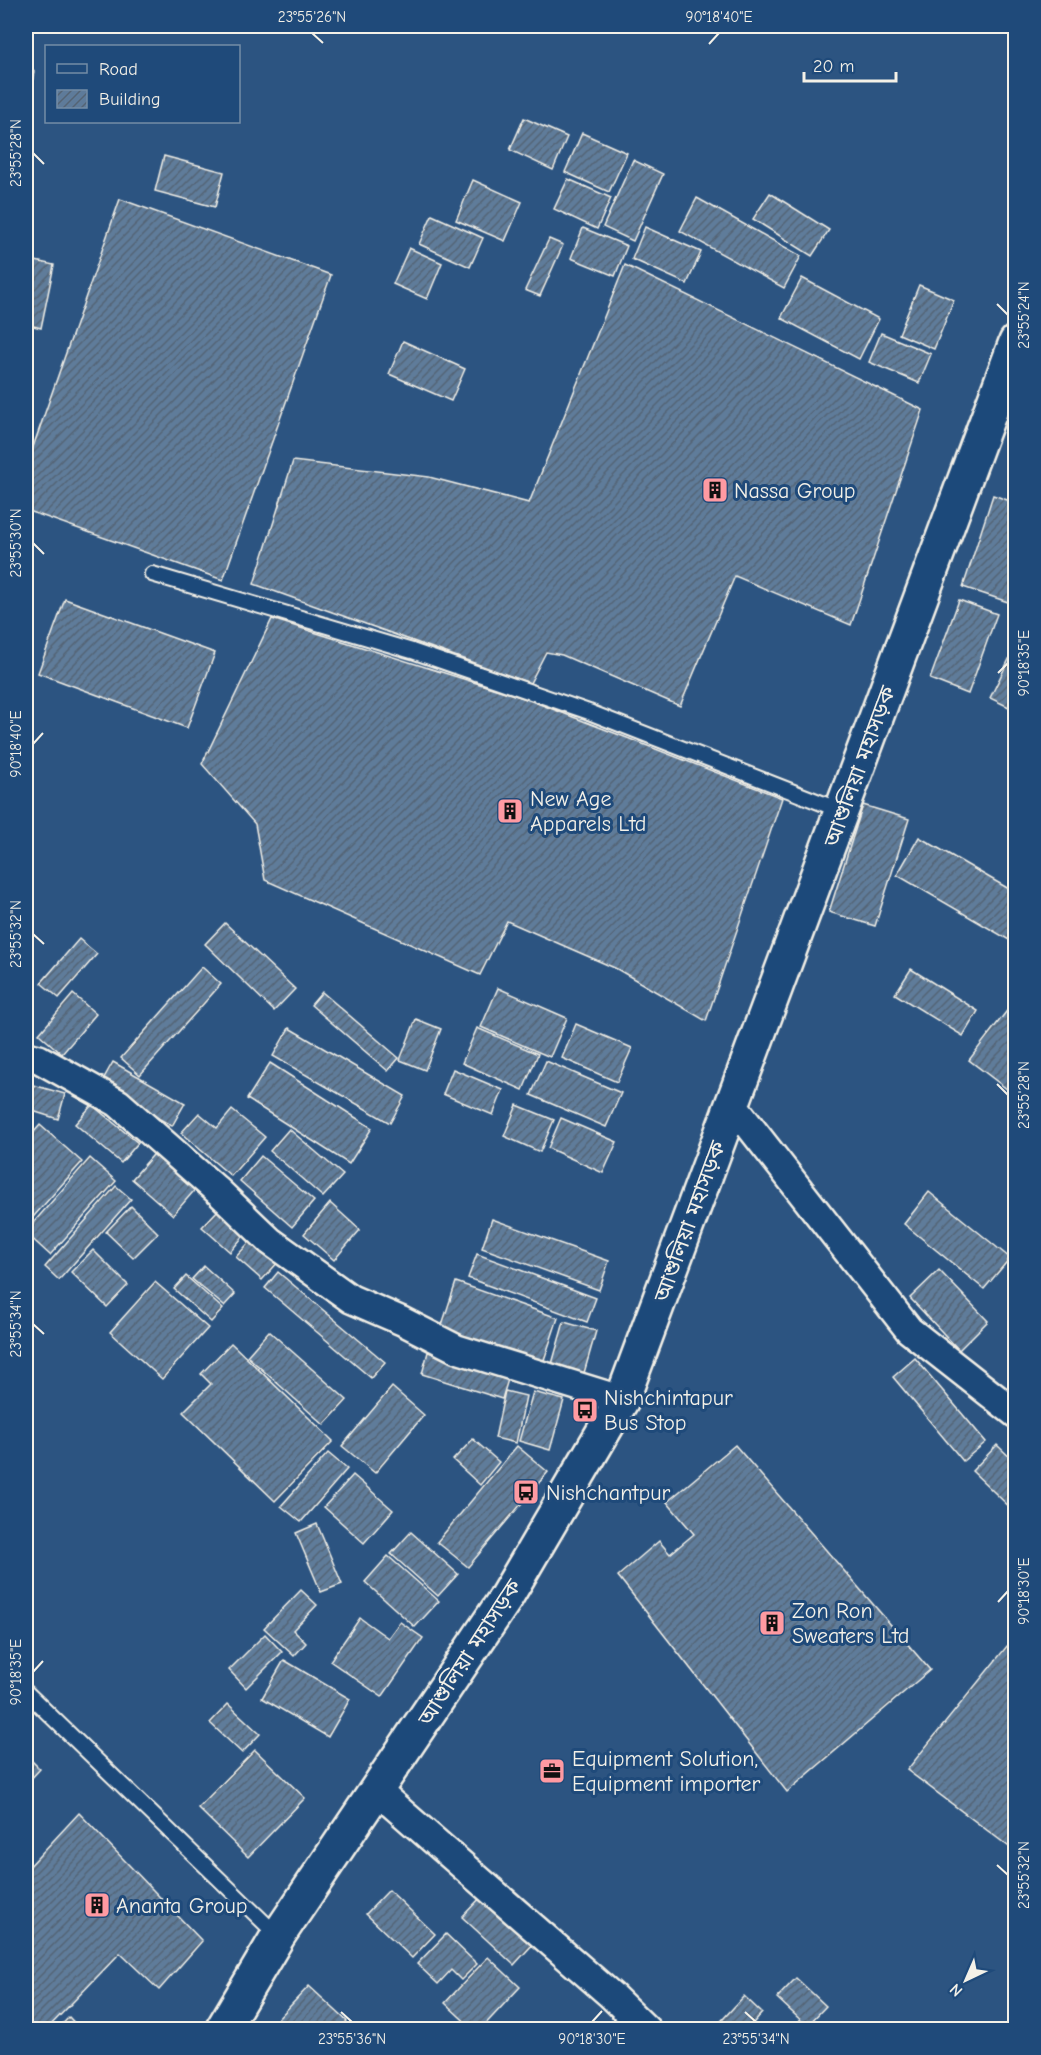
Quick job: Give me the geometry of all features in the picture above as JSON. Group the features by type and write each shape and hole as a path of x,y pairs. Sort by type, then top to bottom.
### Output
{"highway":[{"name":"আশুলিয়া মহাসড়ক","path":"222,2030 278,1936 505,1599 622,1400 1012,360"}],"street":[{"path":"26,1056 39,1059 118,1103 219,1192 270,1241 351,1299 402,1321 457,1349 622,1400"},
{"path":"733,1105 909,1330 1016,1414"},
{"path":"376,1790 611,1995 647,2030"}],"lane":[{"path":"152,574 445,663 589,712 842,811"},
{"path":"26,1692 278,1936"}],"building":[{"path":"26,70 34,71 30,99 26,98"},
{"path":"524,118 567,137 553,170 510,150"},
{"path":"582,133 627,153 609,192 565,172"},
{"path":"164,156 224,172 215,207 155,191"},
{"path":"633,160 663,174 633,241 603,227"},
{"path":"568,179 611,198 597,229 554,209"},
{"path":"473,180 522,202 505,241 456,220"},
{"path":"770,193 829,230 812,256 753,219"},
{"path":"697,198 801,256 784,288 680,231"},
{"path":"120,199 331,275 223,580 26,510 26,467"},
{"path":"432,215 483,238 470,267 419,244"},
{"path":"645,227 701,252 687,284 632,259"},
{"path":"583,228 627,246 615,276 571,258"},
{"path":"549,239 563,245 540,296 525,290"},
{"path":"409,248 442,263 427,299 393,284"},
{"path":"26,259 54,265 41,328 26,324"},
{"name":"Nassa Group","path":"625,265 923,410 851,625 735,576 680,706 562,655 546,652 530,683 254,584 293,461 429,477 529,503"},
{"path":"802,278 879,319 859,359 781,318"},
{"path":"919,285 954,300 934,349 899,334"},
{"path":"881,333 931,354 919,383 869,362"},
{"path":"403,341 465,369 451,401 389,374"},
{"path":"993,495 1016,503 1016,590 1011,603 963,587"},
{"path":"65,599 215,653 187,728 38,673"},
{"path":"959,600 997,614 968,694 930,679"},
{"name":"New Age Apparels Ltd","path":"272,619 524,698 782,798 706,1021 617,969 507,921 480,975 265,880 255,824 202,764"},
{"path":"1016,645 1016,705 1013,709 990,698"},
{"path":"863,805 909,819 875,926 829,912"},
{"path":"919,837 1016,893 1016,944 897,875"},
{"path":"225,923 295,989 274,1011 205,944"},
{"path":"79,939 97,954 59,998 41,983"},
{"path":"202,967 221,984 140,1075 121,1058"},
{"path":"911,969 978,1011 963,1036 895,994"},
{"path":"498,988 567,1018 550,1057 481,1027"},
{"path":"322,992 399,1058 388,1071 311,1005"},
{"path":"73,994 96,1014 62,1054 39,1034"},
{"path":"1016,999 1016,1096 969,1060"},
{"path":"416,1019 441,1029 425,1070 400,1060"},
{"path":"576,1024 632,1048 617,1082 562,1058"},
{"path":"289,1028 405,1096 390,1123 273,1056"},
{"path":"477,1028 538,1054 523,1090 462,1063"},
{"path":"546,1061 621,1093 606,1127 531,1095"},
{"path":"113,1062 185,1103 172,1126 100,1085"},
{"path":"270,1063 372,1128 349,1164 247,1099"},
{"path":"453,1069 503,1090 493,1115 443,1094"},
{"path":"26,1083 65,1094 58,1119 26,1109"},
{"path":"92,1105 138,1143 121,1163 75,1124"},
{"path":"517,1105 554,1120 540,1152 504,1136"},
{"path":"232,1110 265,1137 231,1176 181,1133 199,1113 217,1128"},
{"path":"561,1118 617,1142 603,1173 548,1148"},
{"path":"40,1125 82,1162 26,1225 26,1141"},
{"path":"289,1129 343,1175 323,1197 270,1151"},
{"path":"159,1148 199,1185 173,1215 132,1179"},
{"path":"261,1156 314,1201 292,1227 240,1181"},
{"path":"90,1158 116,1181 50,1255 26,1231"},
{"path":"116,1186 131,1199 59,1280 45,1267"},
{"path":"929,1192 1010,1258 984,1289 904,1224"},
{"path":"330,1203 360,1230 334,1260 304,1234"},
{"path":"131,1206 158,1233 133,1258 106,1232"},
{"path":"220,1208 247,1232 230,1252 202,1227"},
{"path":"492,1219 609,1261 599,1290 482,1248"},
{"path":"254,1237 280,1260 262,1280 236,1257"},
{"path":"93,1250 128,1285 107,1307 71,1272"},
{"path":"477,1254 596,1298 587,1322 468,1278"},
{"path":"204,1266 235,1294 224,1306 192,1279"},
{"path":"939,1270 988,1321 959,1350 910,1298"},
{"path":"278,1272 385,1362 371,1378 265,1288"},
{"path":"186,1276 223,1309 211,1322 174,1289"},
{"path":"155,1282 208,1328 162,1379 110,1332"},
{"path":"456,1282 558,1318 543,1363 441,1328"},
{"path":"564,1322 596,1331 584,1373 552,1364"},
{"path":"269,1331 347,1400 324,1425 247,1356"},
{"path":"231,1343 333,1441 275,1501 183,1412 211,1384 201,1374"},
{"path":"428,1352 509,1376 502,1399 422,1374"},
{"path":"915,1358 986,1442 963,1461 893,1377"},
{"path":"392,1387 424,1415 375,1473 342,1446"},
{"path":"505,1391 526,1396 516,1443 495,1438"},
{"path":"533,1392 564,1400 550,1450 519,1441"},
{"path":"473,1439 499,1462 480,1485 453,1460"},
{"name":"Zon Ron Sweaters Ltd","path":"735,1445 930,1670 787,1792 618,1576 659,1541 670,1554 694,1534 667,1502"},
{"path":"997,1445 1016,1463 1016,1513 972,1471"},
{"path":"517,1446 548,1472 468,1567 437,1542"},
{"path":"328,1453 347,1469 301,1522 281,1506"},
{"path":"353,1475 393,1510 364,1543 324,1507"},
{"path":"317,1524 342,1584 321,1592 296,1533"},
{"path":"411,1532 458,1574 438,1596 391,1554"},
{"path":"388,1556 439,1601 415,1627 365,1582"},
{"path":"301,1590 317,1605 293,1630 306,1643 294,1656 264,1628"},
{"path":"360,1618 388,1638 400,1622 423,1638 382,1697 330,1661"},
{"path":"265,1634 282,1652 246,1688 229,1670"},
{"path":"1016,1635 1016,1852 907,1770"},
{"path":"284,1660 350,1699 328,1737 262,1698"},
{"path":"228,1704 260,1734 242,1753 210,1723"},
{"path":"255,1750 305,1798 248,1857 198,1808"},
{"path":"26,1755 40,1769 26,1784"},
{"name":"Ananta Group","path":"79,1813 202,1941 159,1990 120,1953 46,2030 26,2030 26,1870"},
{"path":"389,1890 435,1934 412,1958 366,1914"},
{"path":"482,1896 533,1944 514,1965 462,1917"},
{"path":"446,1934 477,1964 461,1980 451,1970 438,1984 417,1964"},
{"path":"488,1957 520,1987 480,2030 474,2030 445,2003"},
{"path":"796,1978 826,2006 807,2026 777,1998"},
{"path":"309,1986 347,2021 339,2030 285,2030 276,2021"},
{"path":"744,1996 762,2013 747,2030 713,2030"},
{"path":"69,2017 81,2030 57,2030"}],"place":[{"name":"Nassa Group","path":"715,490"},
{"name":"New Age Apparels Ltd","path":"510,811"},
{"name":"Nishchintapur Bus Stop","path":"585,1410"},
{"name":"Nishchantpur","path":"526,1492"},
{"name":"Zon Ron Sweaters Ltd","path":"772,1623"},
{"name":"Equipment Solution, Equipment importer","path":"552,1771"},
{"name":"Ananta Group","path":"97,1905"}]}
